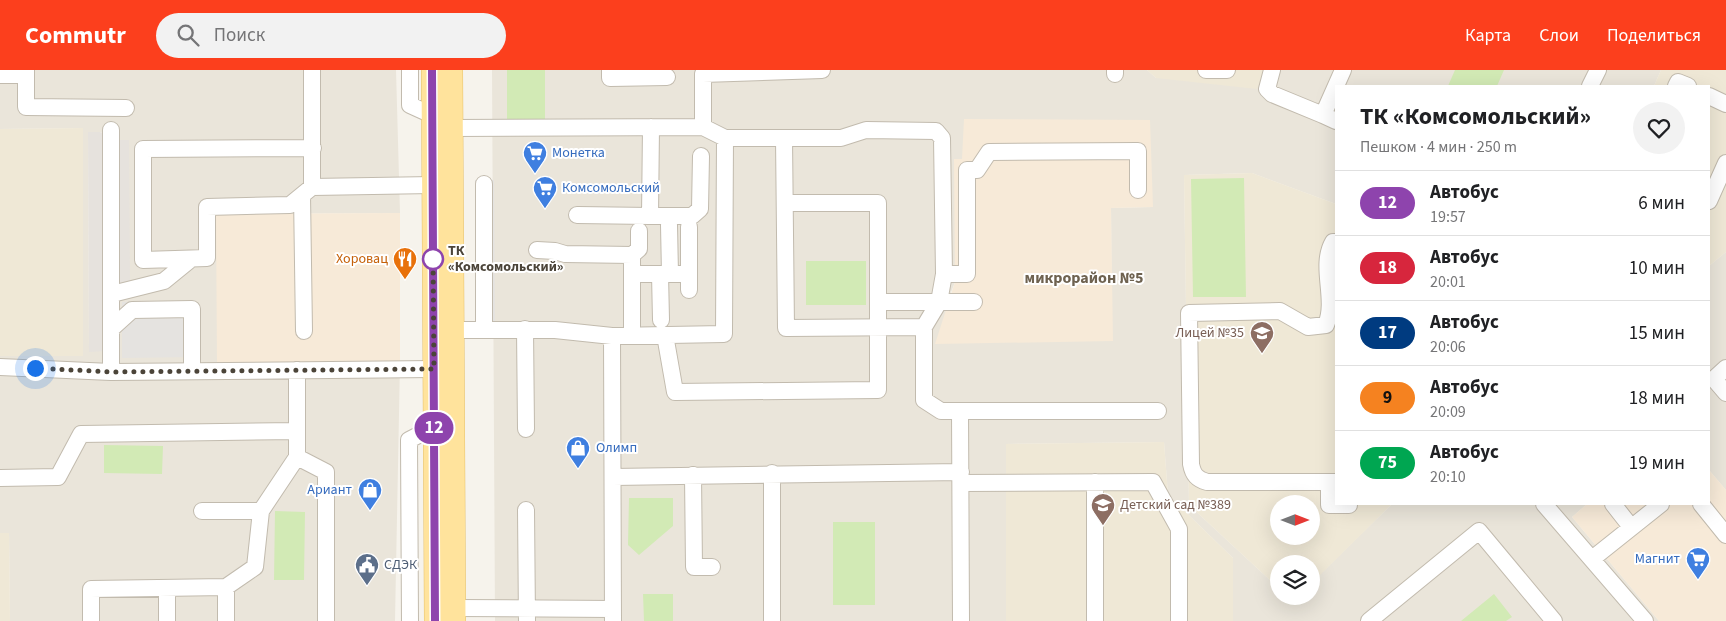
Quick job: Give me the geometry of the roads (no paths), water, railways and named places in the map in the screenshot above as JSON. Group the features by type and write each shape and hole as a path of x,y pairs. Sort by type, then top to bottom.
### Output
{"main road":[{"path":"432,70 433,184 443,330 455,615"},
{"path":"432,70 438,90 438,132 440,136 446,138 452,128"},
{"path":"435,621 434,369 443,330 452,249 452,70"},
{"path":"433,184 438,176 446,179 446,235 452,249"}],"lane":[{"path":"0,75 16,75 24,70 26,107 126,108"},
{"path":"304,331 307,191 312,148 312,70"},
{"path":"410,70 410,105 432,115"},
{"path":"610,70 610,78 667,77"},
{"path":"703,127 703,74 822,70"},
{"path":"1206,70 1227,70"},
{"path":"1272,70 1267,89 1272,94 1330,118 1335,100"},
{"path":"1339,85 1343,70"},
{"path":"1590,85 1598,70"},
{"path":"1710,96 1726,104"},
{"path":"650,216 651,127"},
{"path":"452,128 703,127 725,138 841,138 866,130 936,131 942,138 944,274 939,302 924,326 924,400 942,411 1158,411"},
{"path":"111,130 111,372"},
{"path":"443,330 525,329 612,336 632,335 663,327 724,334 725,138"},
{"path":"784,138 786,328 924,326"},
{"path":"312,148 142,149 143,260 207,258 207,207 290,205 307,191 433,184"},
{"path":"943,171 977,170 989,152 1138,151 1138,190"},
{"path":"577,215 692,216 700,209 700,156"},
{"path":"1710,199 1726,163"},
{"path":"944,274 967,274 967,170"},
{"path":"484,184 484,328"},
{"path":"669,225 663,327 675,392 878,390 878,203 785,203"},
{"path":"632,274 665,274 690,282 689,227"},
{"path":"537,250 555,250 565,254 632,255 639,249 639,231"},
{"path":"1335,242 1333,242 1328,251 1331,314 1326,325 1308,327 1280,311 1189,313 1191,464 1192,472 1198,479 1207,482 1333,482 1329,505 1349,505"},
{"path":"943,243 967,243"},
{"path":"632,255 632,335"},
{"path":"112,294 164,281 191,259"},
{"path":"878,302 974,302"},
{"path":"111,329 132,310 192,309 192,370"},
{"path":"525,329 526,428"},
{"path":"455,615 613,615 612,336"},
{"path":"0,367 111,372 434,369"},
{"path":"91,621 91,589 226,587 255,567 261,511 297,458 297,370"},
{"path":"1716,374 1726,393"},
{"path":"960,411 961,621"},
{"path":"410,621 409,440 434,426"},
{"path":"0,478 58,477 81,434 297,431"},
{"path":"297,458 326,472 326,621"},
{"path":"612,477 772,473 1153,482 1179,530 1179,621"},
{"path":"772,473 772,621"},
{"path":"693,475 694,567 712,567"},
{"path":"1095,482 1095,621"},
{"path":"1614,505 1631,527"},
{"path":"1592,560 1660,505"},
{"path":"1702,505 1726,534"},
{"path":"1552,507 1592,560 1645,621"},
{"path":"526,510 527,615"},
{"path":"202,511 261,511"},
{"path":"1369,621 1479,531 1554,621"},
{"path":"226,587 226,621"},
{"path":"167,588 167,621"}],"place":[{"name":"Монетка","path":"535,174"},
{"name":"Комсомольский","path":"545,209"},
{"name":"ТК «Комсомольский»","path":"433,259"},
{"name":"Хоровац","path":"405,280"},
{"name":"Лицей №35","path":"1262,354"},
{"name":"Олимп","path":"578,469"},
{"name":"Ариант","path":"370,511"},
{"name":"Детский сад №389","path":"1103,526"},
{"name":"Магнит","path":"1698,580"},
{"name":"СДЭК","path":"367,586"}],"district":[{"name":"микрорайон №5","path":"1084,278"}]}
